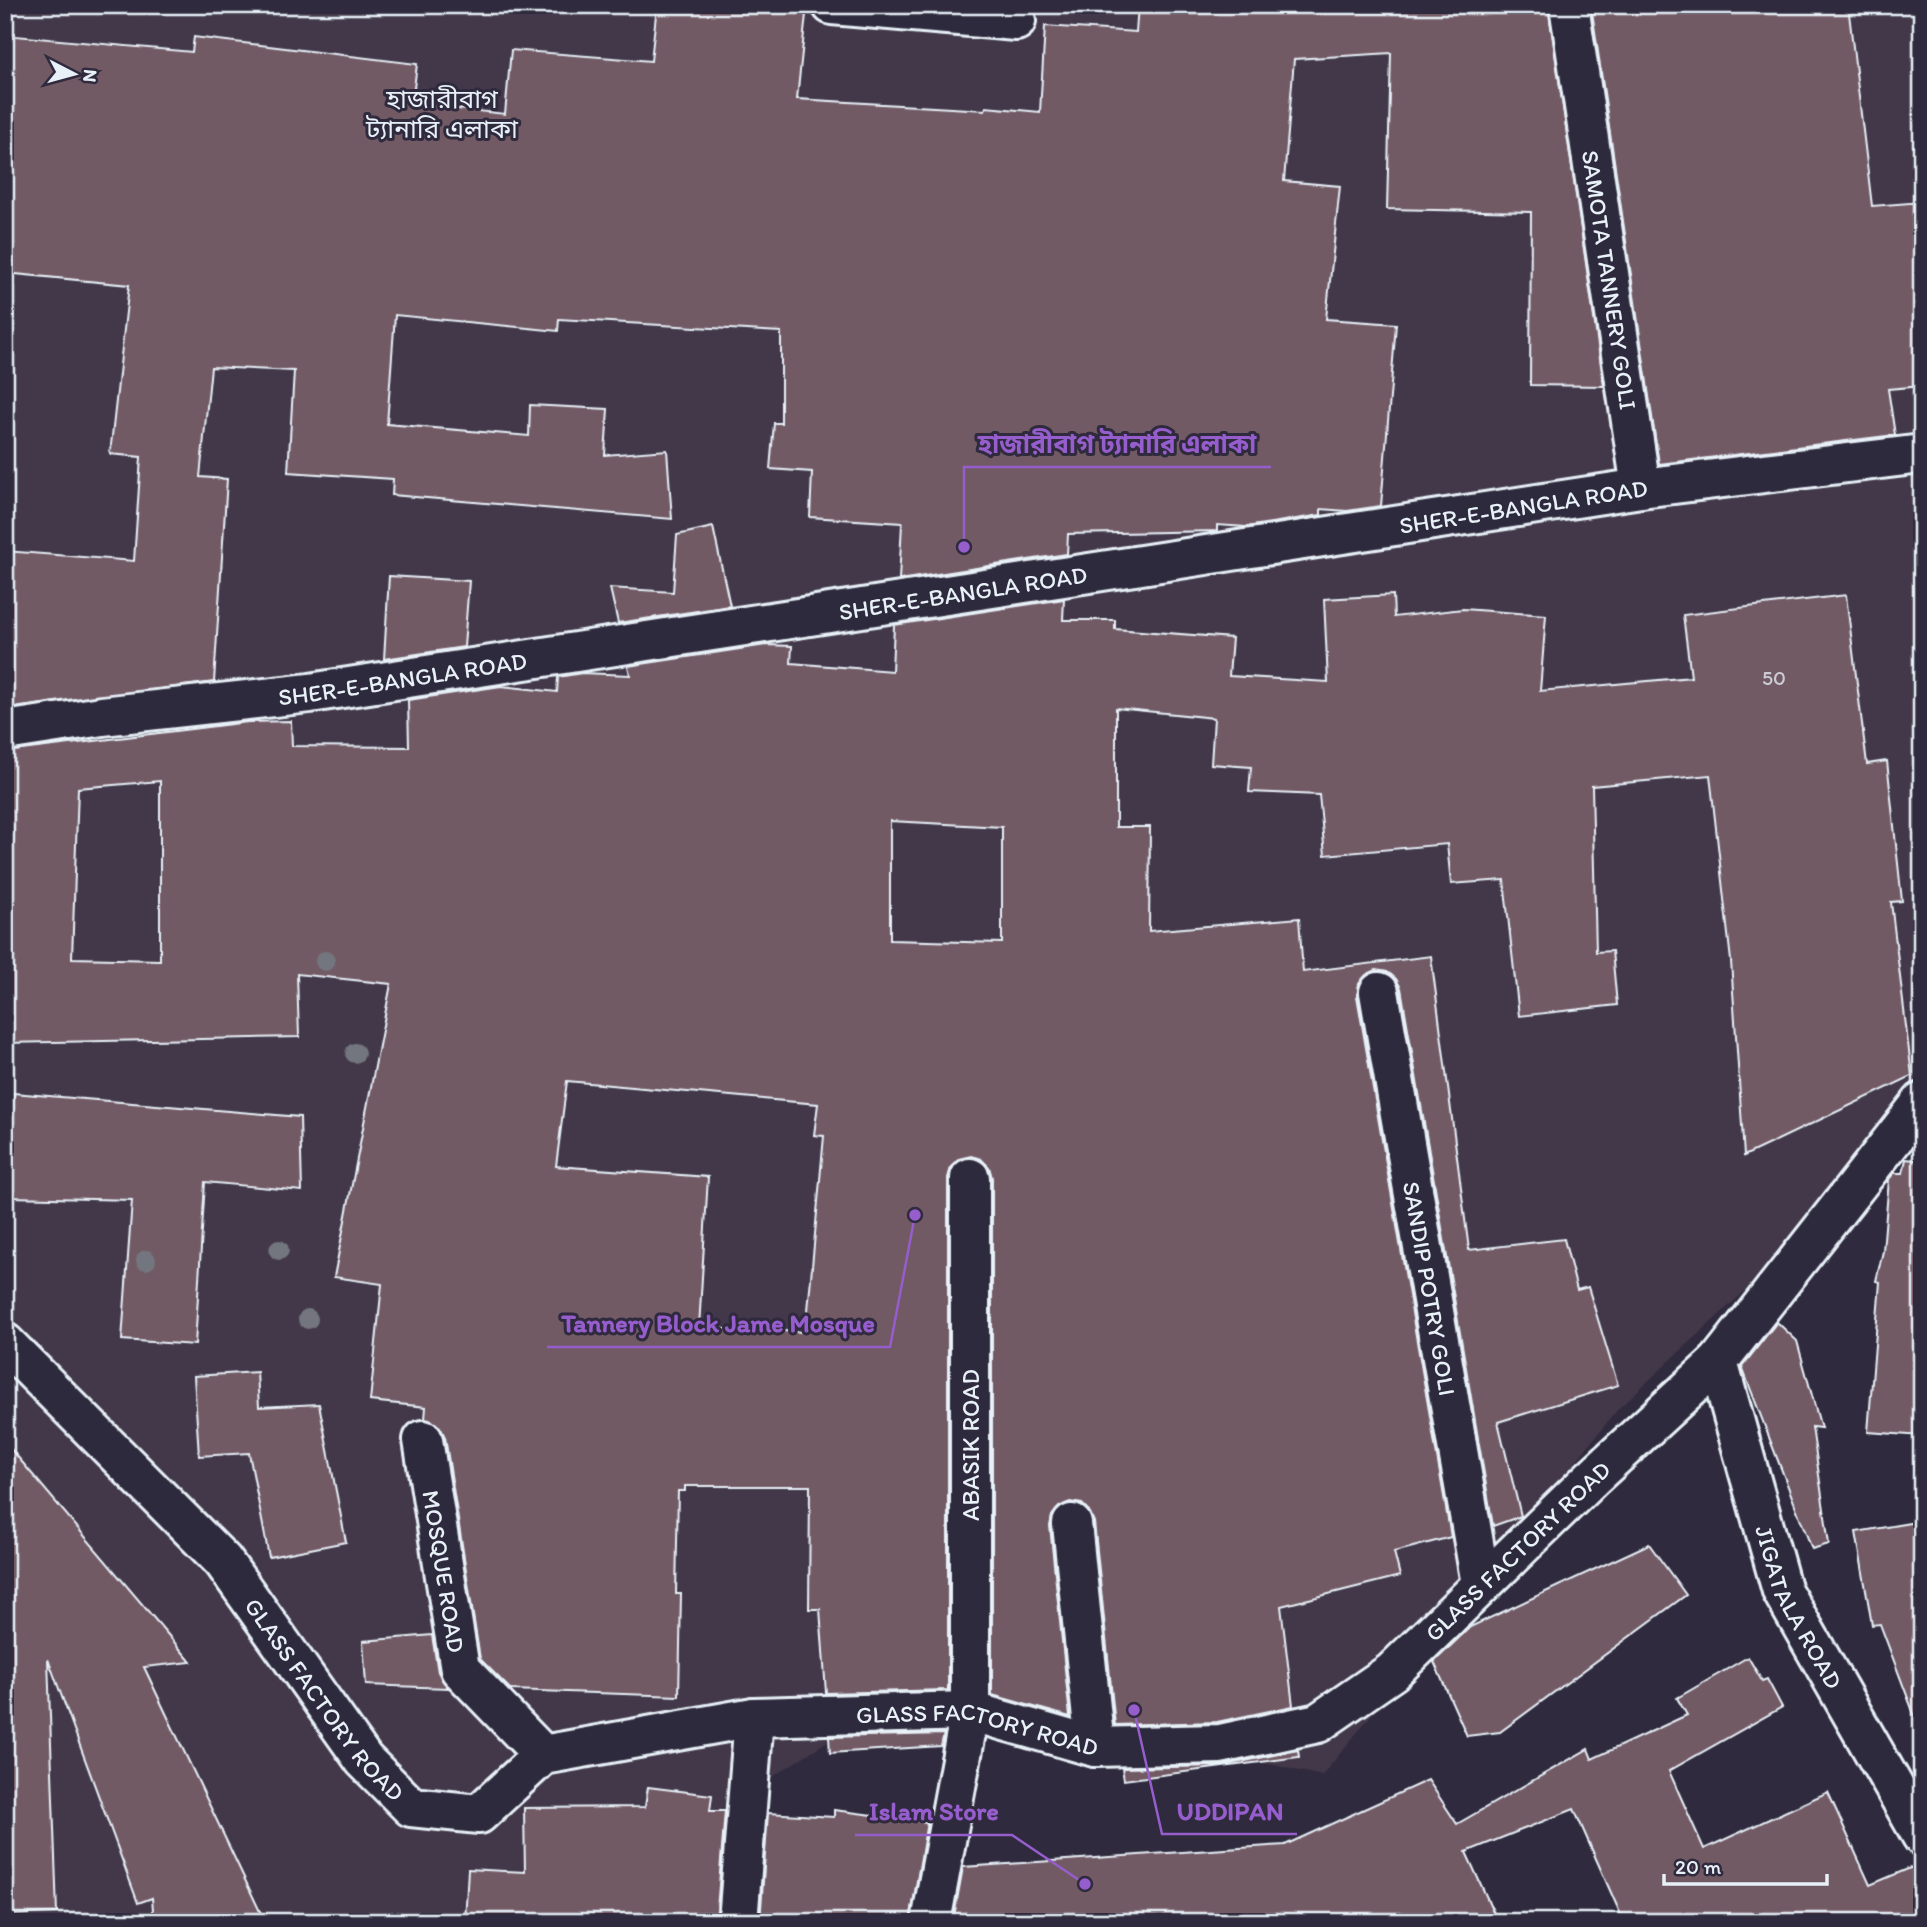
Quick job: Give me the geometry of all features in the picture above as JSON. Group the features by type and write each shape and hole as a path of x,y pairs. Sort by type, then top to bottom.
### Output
{"street":[{"name":"SAMOTA TANNERY GOLI","path":"1569,5 1641,488"},
{"path":"844,6 1016,21"},
{"name":"SHER-E-BANGLA ROAD","path":"5,731 102,716 310,693 1641,488 1922,454"},
{"name":"SANDIP POTRY GOLI","path":"1379,992 1481,1584"},
{"name":"GLASS FACTORY ROAD","path":"5,1343 223,1561 365,1760 411,1807 479,1814 543,1755 754,1717 970,1711 1095,1747 1220,1744 1318,1723 1392,1672 1481,1584 1718,1362 1922,1102"},
{"name":"ABASIK ROAD","path":"931,1922 970,1711 970,1178"},
{"name":"JIGATALA ROAD","path":"1718,1362 1782,1591 1922,1836"},
{"name":"MOSQUE ROAD","path":"423,1440 460,1669 543,1755"},
{"path":"1072,1524 1095,1747"},
{"path":"738,1922 754,1717"}],"shaded area":[{"name":"হাজারীবাগ ট্যানারি এলাকা","path":"5,5 1922,5 1922,1089 1859,1185 1618,1409 1322,1776 914,1685 569,1909 478,1922 5,1922"}],"building":[{"path":"657,5 807,5 797,99 985,110 986,107 1040,112 1045,26 1136,32 1138,5 1548,5 1604,386 1530,385 1531,212 1387,209 1391,53 1294,59 1284,181 1340,186 1326,319 1396,324 1381,506 1347,511 1321,509 1321,515 1246,527 1217,525 1217,531 1068,534 1067,554 899,580 902,523 810,517 812,472 770,469 774,423 781,423 781,332 559,319 558,331 395,315 387,424 529,436 530,405 608,409 605,455 667,450 672,519 392,495 393,479 288,472 294,371 211,367 200,477 227,479 214,682 5,709 5,551 134,561 141,457 110,454 129,285 5,273 5,35 192,52 194,37 417,64 412,104 505,114 511,50 651,61"},
{"path":"1591,5 1848,5 1872,206 1922,202 1922,386 1888,389 1895,435 1659,464"},
{"path":"713,527 730,606 618,623 610,588 673,592 677,535"},
{"path":"389,576 469,581 464,647 384,659"},
{"path":"1393,595 1394,617 1463,609 1546,615 1540,691 1691,677 1683,615 1846,595 1867,764 1887,761 1902,901 1891,902 1912,1076 1744,1156 1731,961 1710,775 1592,786 1596,952 1612,951 1617,1005 1519,1016 1504,880 1451,884 1447,844 1325,855 1319,795 1249,792 1251,767 1211,764 1214,718 1116,708 1116,827 1150,827 1149,931 1299,918 1303,972 1431,956 1469,1250 1564,1239 1577,1290 1588,1287 1618,1385 1498,1422 1521,1516 1493,1526 1401,988 1396,979 1387,972 1376,970 1366,975 1359,984 1357,996 1451,1537 1394,1552 1400,1576 1281,1606 1293,1706 1217,1722 1115,1725 1094,1522 1082,1504 1070,1502 1059,1507 1052,1516 1050,1526 1070,1717 992,1695 992,1178 989,1167 981,1159 971,1156 959,1159 951,1168 948,1178 948,1690 826,1693 820,1609 809,1609 810,1486 685,1486 685,1491 678,1491 676,1594 681,1594 679,1696 511,1690 480,1659 445,1437 440,1427 425,1419 426,1407 370,1401 382,1284 334,1277 391,984 297,974 299,1037 5,1043 5,752 248,722 291,721 292,746 409,747 408,700 501,686 557,692 558,677 582,673 630,675 628,666 766,645 792,646 791,663 892,671 894,625 1064,599 1063,620 1115,620 1115,629 1232,638 1229,676 1328,682 1324,599","holes":["160,781 160,960 72,958 78,788","890,821 1002,827 1002,943 890,940","567,1081 818,1104 814,1135 824,1136 806,1332 699,1328 708,1177 556,1166"]},
{"path":"13,1093 300,1117 302,1191 205,1182 195,1345 122,1340 132,1200 11,1197"},
{"path":"1906,1159 1922,1161 1922,1436 1868,1432 1880,1282 1876,1281 1883,1251 1889,1179 1894,1173 1903,1173"},
{"path":"1777,1322 1797,1341 1821,1428 1812,1427 1829,1544 1812,1549 1742,1367"},
{"path":"257,1372 259,1407 319,1404 346,1542 269,1557 249,1453 199,1456 194,1376"},
{"path":"5,1442 191,1662 144,1667 265,1922 154,1922 152,1898 138,1903 48,1659 57,1913 5,1915"},
{"path":"1922,1521 1922,1721 1917,1722 1880,1624 1872,1625 1856,1532"},
{"path":"1649,1544 1686,1595 1500,1732 1467,1736 1434,1662 1470,1627"},
{"path":"432,1635 438,1672 448,1688 366,1685 363,1641"},
{"path":"1748,1657 1762,1681 1767,1679 1782,1707 1669,1771 1704,1849 1828,1792 1870,1885 1922,1863 1922,1922 1624,1922 1574,1809 1466,1852 1498,1922 953,1922 963,1867 1285,1845 1428,1780 1457,1824 1588,1749 1592,1759 1687,1715 1677,1698"},
{"path":"944,1734 941,1746 830,1753 829,1737"},
{"path":"1298,1750 1299,1757 1124,1780 1122,1768 1221,1766"},
{"path":"648,1787 712,1795 710,1811 725,1811 716,1922 465,1922 468,1869 525,1872 524,1808 645,1807"},
{"path":"834,1810 927,1822 910,1922 760,1922 768,1813 834,1817"}],"place":[{"name":"হাজারীবাগ ট্যানারি এলাকা","path":"964,547"},
{"name":"Tannery Block Jame Mosque","path":"915,1215"},
{"name":"UDDIPAN","path":"1134,1710"},
{"name":"Islam Store","path":"1085,1884"}],"district":[{"name":"হাজারীবাগ ট্যানারি এলাকা","path":"442,114"}]}
